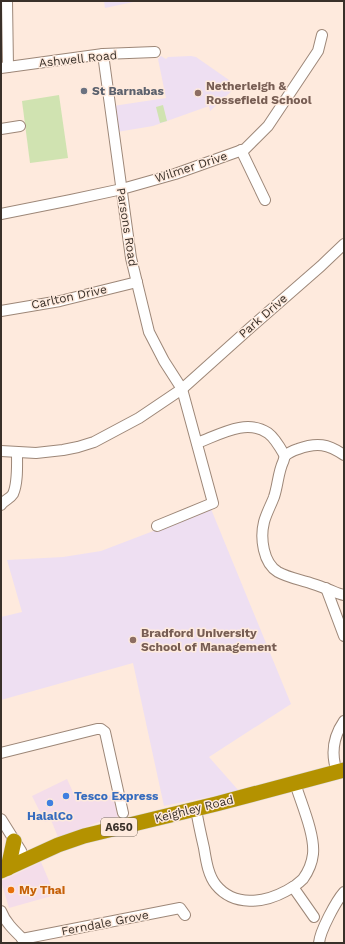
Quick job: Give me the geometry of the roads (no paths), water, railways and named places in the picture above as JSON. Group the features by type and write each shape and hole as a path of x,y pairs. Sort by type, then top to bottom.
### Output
{"highway":[{"name":"Keighley Road","path":"4,869 58,845 84,836 295,784 341,771"},
{"path":"4,869 14,841"}],"street":[{"path":"5,68 7,1"},
{"name":"Wilmer Drive","path":"1,214 122,189 175,174 245,149 268,126 318,51 322,35"},
{"name":"Ashwell Road","path":"5,68 103,54 155,52"},
{"name":"Parsons Road","path":"103,54 131,258 149,332 164,361 182,389"},
{"path":"1,129 20,126"},
{"path":"241,150 265,200"},
{"name":"Park Drive","path":"1,451 36,453 78,447 94,442 138,418 182,389 344,244"},
{"name":"Carlton Drive","path":"1,311 60,301 137,282"},
{"path":"158,526 213,503 182,389"},
{"path":"197,443 233,429 249,427 259,429 269,434 285,456"},
{"path":"344,455 331,447 320,444 308,445 285,456 280,470 274,498 264,522 262,535 265,556 276,571 344,595"},
{"path":"1,504 11,496 14,488 17,452"},
{"path":"326,588 344,636"},
{"path":"341,771 334,763 333,754 335,740 344,721"},
{"path":"1,753 101,729 105,732 123,813"},
{"path":"196,809 210,873 216,884 222,892 231,897 248,902 258,901 279,894 293,887 302,880 307,872 313,854 311,832 295,784"},
{"path":"1,819 25,860"},
{"path":"293,887 314,917"},
{"path":"319,943 319,937 325,924 344,892"},
{"name":"Ferndale Grove","path":"24,941 180,908 184,915"},
{"path":"2,916 24,941"}],"place":[{"name":"St Barnabas","path":"84,91"},
{"name":"Netherleigh & Rossefield School","path":"198,93"},
{"name":"Bradford University School of Management","path":"133,640"},
{"name":"Tesco Express","path":"66,796"},
{"name":"HalalCo","path":"50,803"},
{"name":"My Thai","path":"11,890"}]}
